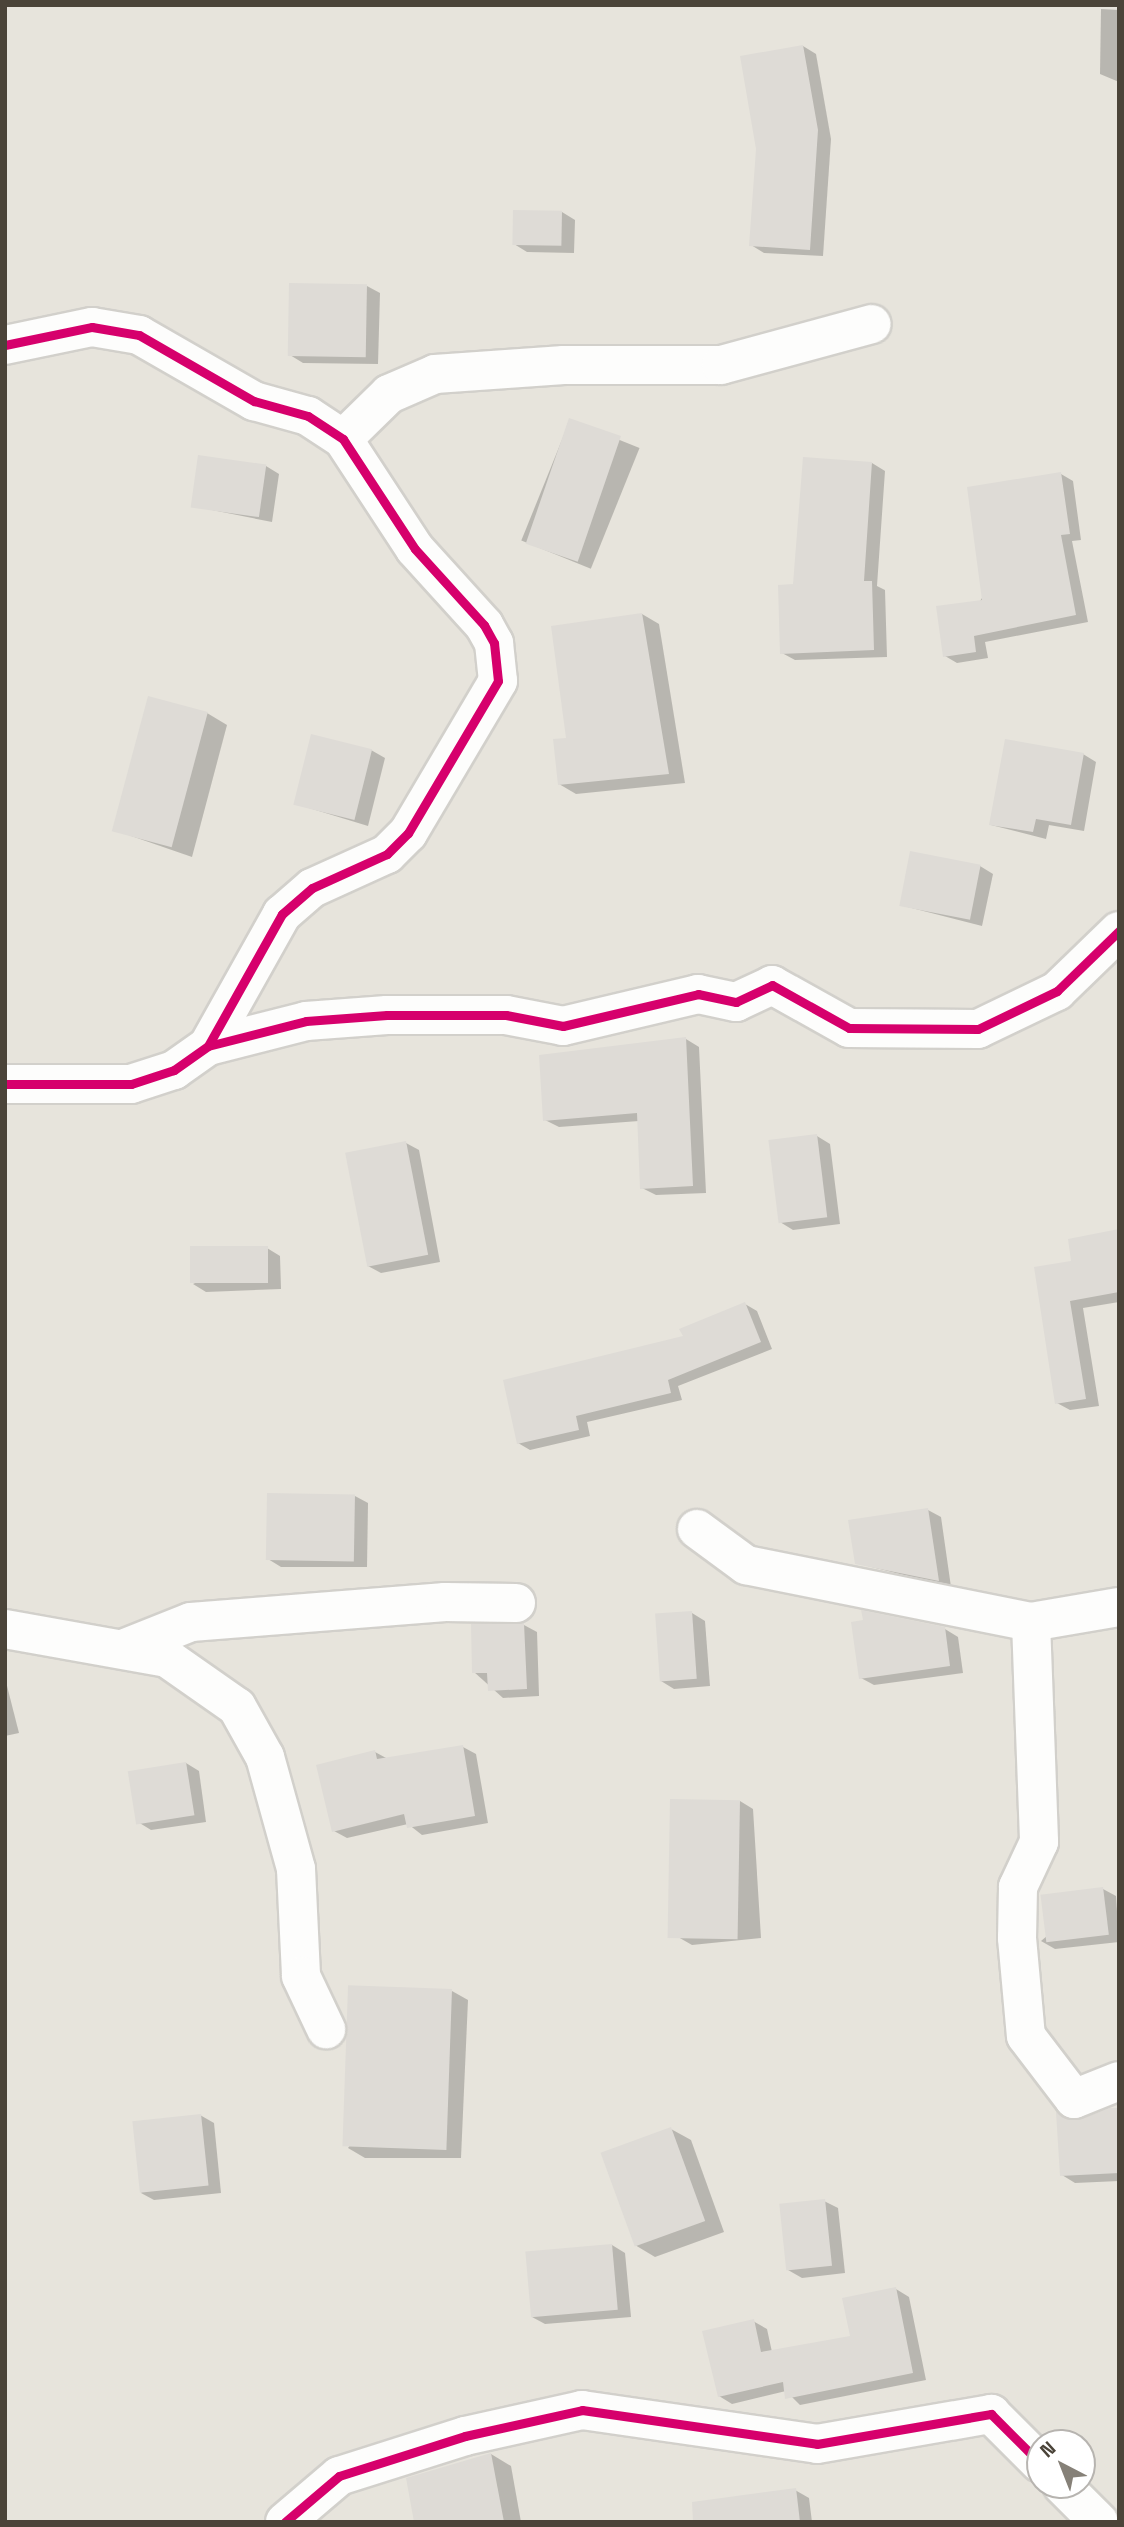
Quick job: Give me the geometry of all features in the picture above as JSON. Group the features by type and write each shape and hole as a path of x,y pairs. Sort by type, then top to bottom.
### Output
{"street":[{"path":"344,439 389,394 435,374 564,365 721,365 872,324"},
{"path":"5,345 92,327 139,335 254,401 308,416 344,439 415,549 484,625 494,643 498,681 408,833 387,854 312,888 282,914 248,980 208,1046"},
{"path":"5,1084 131,1084 174,1070 208,1046 306,1021 506,1015 563,1026 698,994 736,1002 772,985 849,1028 978,1029 1057,991 1119,931"},
{"path":"248,980 306,1021"},
{"path":"697,1528 746,1565 1031,1622 1119,1607"},
{"path":"123,1649 191,1622 445,1602 516,1604"},
{"path":"1031,1622 1039,1842 1018,1887 1017,1938 1026,2036 1074,2099 1119,2081"},
{"path":"5,1629 167,1658 237,1707 265,1757 296,1869 301,1976 326,2029"},
{"path":"285,2522 340,2476 464,2436 582,2410 817,2444 991,2414 1026,2449"},
{"path":"1076,2499 1099,2522"}],"shaded area":[{"path":"5,5 1119,5 1119,2522 5,2522"}],"building":[{"path":"803,45 818,130 810,250 749,246 756,149 740,56"},
{"path":"513,210 562,211 561,246 512,245"},
{"path":"289,283 367,284 366,357 288,356"},
{"path":"569,418 621,436 578,562 526,544"},
{"path":"198,455 266,465 259,517 191,507"},
{"path":"803,457 872,462 864,581 872,581 874,650 780,654 778,585 793,584"},
{"path":"1061,472 1070,534 1061,535 1076,615 974,636 976,652 943,657 936,606 982,600 967,487"},
{"path":"642,613 669,774 558,785 553,739 566,738 551,626"},
{"path":"148,696 208,712 172,847 112,831"},
{"path":"311,734 372,749 354,820 293,805"},
{"path":"1005,739 1084,753 1071,825 1036,819 1033,832 989,825"},
{"path":"910,851 981,865 970,920 899,906"},
{"path":"686,1037 693,1186 640,1189 637,1113 543,1121 539,1055"},
{"path":"817,1134 827,1217 779,1223 768,1140"},
{"path":"406,1141 428,1255 367,1267 345,1153"},
{"path":"1119,1229 1119,1292 1070,1301 1086,1399 1055,1404 1034,1267 1071,1261 1068,1239"},
{"path":"190,1246 268,1246 268,1283 190,1283"},
{"path":"745,1302 761,1342 668,1380 671,1393 576,1416 579,1430 517,1444 503,1380 683,1336 679,1329"},
{"path":"267,1493 355,1495 354,1562 266,1560"},
{"path":"928,1508 939,1581 855,1564 848,1520"},
{"path":"861,1610 945,1627 950,1666 859,1679 851,1622 863,1620"},
{"path":"692,1611 697,1679 660,1681 655,1614"},
{"path":"524,1623 527,1689 488,1691 487,1673 472,1673 471,1624"},
{"path":"463,1745 475,1816 407,1828 404,1814 332,1832 316,1765 375,1750 377,1759"},
{"path":"186,1762 194,1815 136,1825 128,1771"},
{"path":"670,1799 740,1800 738,1939 668,1938"},
{"path":"1103,1887 1109,1935 1046,1942 1040,1895"},
{"path":"348,1985 452,1989 446,2150 342,2146"},
{"path":"1110,2108 1119,2108 1119,2173 1060,2176 1056,2112 1081,2119"},
{"path":"201,2114 209,2186 140,2193 132,2121"},
{"path":"671,2127 705,2221 635,2247 601,2153"},
{"path":"825,2199 832,2266 786,2270 779,2204"},
{"path":"612,2244 618,2310 531,2317 525,2252"},
{"path":"896,2287 913,2373 785,2399 783,2382 718,2397 702,2331 754,2319 761,2352 850,2336 842,2298"},
{"path":"491,2453 504,2522 414,2522 406,2478"},
{"path":"796,2488 800,2522 693,2522 692,2502"}],"cycle path":[{"path":"5,345 92,327 139,335 254,401 308,416 343,439 415,549 484,625 494,643 498,681 408,833 387,854 312,888 282,914 208,1046 174,1070 131,1084 5,1084"},
{"path":"208,1046 306,1021 387,1015 506,1015 563,1026 698,994 736,1002 772,985 849,1028 978,1029 1057,991 1119,931"},
{"path":"285,2522 339,2476 465,2436 582,2410 817,2444 991,2414 1026,2449"}]}
